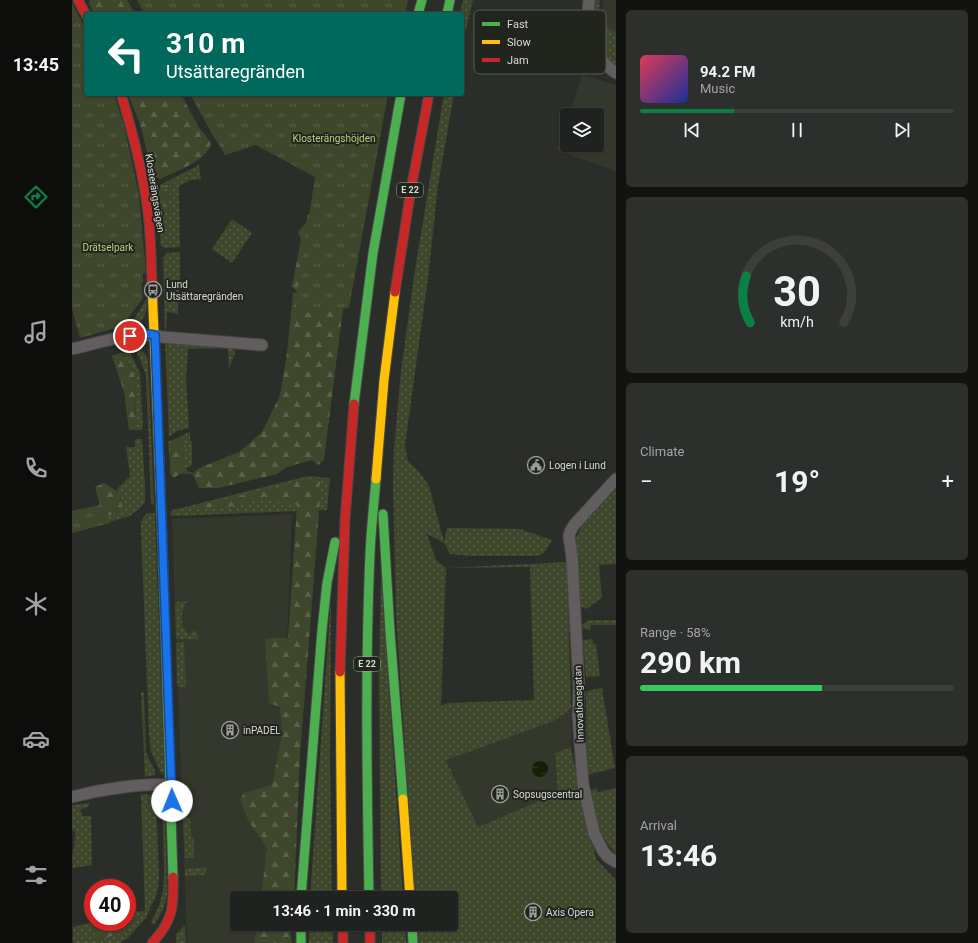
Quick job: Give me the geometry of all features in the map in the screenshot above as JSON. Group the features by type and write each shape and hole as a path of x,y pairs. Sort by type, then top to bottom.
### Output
{"main road":[{"path":"78,0 84,12"},
{"path":"419,12 422,0"},
{"path":"447,12 450,0"},
{"name":"Klosterängsvägen","path":"121,96 139,158 148,212 155,335 172,785 173,912 161,934 152,943"},
{"name":"E 22","path":"342,891 340,667 345,526 362,340 373,257 401,96"},
{"name":"E 22","path":"369,891 367,665 370,551 379,430 395,286 412,182 429,96"},
{"path":"379,430 388,600 409,891"},
{"path":"302,891 327,583 350,462"},
{"path":"301,931 301,943"},
{"path":"343,931 343,943"},
{"path":"370,931 370,943"},
{"path":"412,931 413,943"}],"street":[{"path":"588,10 589,0"},
{"path":"606,65 616,73"},
{"path":"72,350 130,336 148,334 162,337 262,345"},
{"name":"Innovationsgatan","path":"616,479 574,525 569,536 572,558 579,688 578,716 583,784 594,833 608,857 616,862"},
{"path":"72,797 136,786 159,784 172,785"}],"shaded area":[{"path":"604,0 616,0 616,37 606,34 606,10 602,10"},
{"path":"582,75 616,85 616,171 563,152 604,152 604,108 571,108"},
{"path":"560,141 560,151 557,150"},
{"path":"292,514 282,775 264,891 230,891 230,931 258,931 256,943 187,943 172,519"},
{"path":"571,708 571,747 555,753 558,793 478,827 446,759 554,721"}],"green space":[{"path":"90,0 127,0 134,12 93,12 89,3"},
{"path":"137,0 408,0 405,12 144,12"},
{"path":"463,0 473,0 464,37 464,12 460,12"},
{"path":"592,0 600,0 599,10 593,10"},
{"name":"Drätselpark","path":"72,3 84,26 84,96 115,96 124,125 139,195 146,273 143,273 143,283 141,283 143,298 122,326 80,338 72,308"},
{"path":"606,26 616,32 616,68 606,59"},
{"path":"129,96 182,96 198,126 211,143 209,149 204,155 190,165 160,179 153,176 140,124"},
{"name":"Klosterängshöjden","path":"191,96 388,96 349,308 294,314 315,177 256,145 225,155"},
{"path":"444,96 454,96 438,185 428,278 405,445 408,461 420,473 429,486 444,542 447,528 520,529 552,540 544,553 537,556 470,556 450,554 444,543 427,534 436,560 446,568 567,562 571,708 554,721 446,760 478,827 558,793 555,753 571,747 580,794 596,859 616,880 616,943 419,943 418,931 458,931 458,891 415,891 396,614 393,484 394,449 401,371 415,270","holes":["530,567 534,700 447,703 441,706 446,568"]},
{"path":"199,165 201,179 190,180 179,186 180,247 165,248 161,246 155,191 158,186"},
{"path":"175,180 177,181 171,186 164,188 164,193 170,193 171,200 164,202 166,208 172,210 164,214 164,224 161,225 158,215 161,207 164,207 161,199 158,199 156,193 159,187 169,185"},
{"path":"308,214 315,221 344,301 324,460 318,465 312,460 287,467 277,474 218,488 199,488 193,475 190,474 182,474 173,478 170,473 170,443 184,437 186,453 184,467 193,473 199,468 239,452 262,432 280,395 287,353 293,293 298,292 291,286 301,240 298,232 306,223"},
{"path":"232,219 252,233 232,263 212,249"},
{"path":"180,252 180,290 178,291 178,314 167,312 165,331 163,258 167,253"},
{"path":"147,298 145,315 141,321 132,326 133,321"},
{"path":"165,343 233,346 235,353 229,368 228,348 188,349 186,379 189,428 177,431 169,437"},
{"path":"135,347 143,351 148,358 154,505 151,504 146,377"},
{"path":"129,350 140,373 143,428 141,430 136,430 135,378 123,352"},
{"path":"123,352 135,378 136,430 129,430 124,392 112,356"},
{"path":"190,432 190,440 192,442 192,465 176,474 171,472 168,442"},
{"path":"135,439 142,439 145,502 140,508 130,516 109,522 72,511 100,505 106,516 122,500 116,490 130,476 126,447 135,447"},
{"path":"308,476 330,478 327,510 171,516 171,511 173,510"},
{"path":"322,478 319,487 320,499 300,756 294,891 262,891 267,848 248,820 240,799 244,793 272,785 282,734 280,707 269,703 265,638 288,638 297,505 269,500 227,507 193,510 201,505 307,479"},
{"path":"104,483 116,491 120,497 121,512 106,516 100,505 95,487"},
{"path":"616,489 616,564 599,565 602,598 586,609 580,606 575,540 581,527"},
{"path":"100,505 110,523 72,533 72,511"},
{"path":"148,513 155,514 164,772 162,775 151,752 149,734 141,530 141,522 144,516"},
{"path":"381,571 403,891 381,891 379,676"},
{"path":"331,598 330,762 332,891 310,891"},
{"path":"187,601 182,615 183,627 189,636 193,631 196,631 198,639 176,639 175,602"},
{"path":"588,620 616,620 616,625 591,625 590,630 581,628 582,625"},
{"path":"592,639 593,644 596,644 600,676 586,677 583,642 584,640"},
{"path":"184,642 186,687 178,687 176,643"},
{"path":"602,688 615,768 587,775 586,694 587,691"},
{"path":"144,692 146,752 155,771 155,775 145,777 141,693"},
{"path":"596,788 598,792 616,788 616,854 605,840 595,816 589,791"},
{"path":"141,794 154,795 156,798 159,878 157,893 146,918 136,929 136,912 145,911"},
{"path":"162,797 165,801 167,896 163,910 154,925 151,922 159,906 163,891"},
{"path":"89,803 89,806 80,810 83,816 91,816 92,865 73,868 72,857 75,832 72,830 72,805"},
{"path":"183,818 190,818 191,838 194,838 194,858 185,858"},
{"path":"207,867 205,875 185,876 185,869"},
{"path":"84,924 84,931 134,931 127,939 119,943 74,943 73,927"},
{"path":"185,925 186,943 176,943 176,934"},
{"path":"94,931 124,931 121,933 96,941"},
{"path":"256,931 290,931 292,943 254,943"},
{"path":"310,931 333,931 333,943 309,943"},
{"path":"382,931 405,931 406,943 382,943"}],"water":[{"path":"537,761 543,761 548,766 546,775 543,777 537,777 532,772 532,766"}],"traffic: fast":[{"path":"419,12 422,0"},
{"path":"447,12 450,0"},
{"path":"354,404 373,253 401,96"},
{"path":"369,891 367,640 370,545 376,479"},
{"path":"383,514 390,632 403,799"},
{"path":"162,534 173,877"},
{"path":"302,891 322,630 327,583 335,542"},
{"path":"301,931 301,943"},
{"path":"412,931 413,943"}],"traffic: slow":[{"path":"152,283 162,534"},
{"path":"376,479 384,380 395,292"},
{"path":"340,672 342,891"},
{"path":"403,799 410,891"}],"traffic: jam":[{"path":"78,0 84,12"},
{"path":"122,96 130,123 146,198 150,230 152,283"},
{"path":"395,292 411,189 429,96"},
{"path":"340,672 345,520 354,404"},
{"path":"152,943 159,935 171,913 173,877"},
{"path":"343,931 343,943"},
{"path":"370,931 370,943"}],"place":[{"name":"Lund Utsättaregränden","path":"153,290"},
{"name":"Logen i Lund","path":"536,465"},
{"name":"inPADEL","path":"230,730"},
{"name":"Sopsugscentral","path":"500,794"},
{"name":"Axis Opera","path":"533,912"}],"route":[{"path":"130,336 148,334 155,335 172,801"}]}
